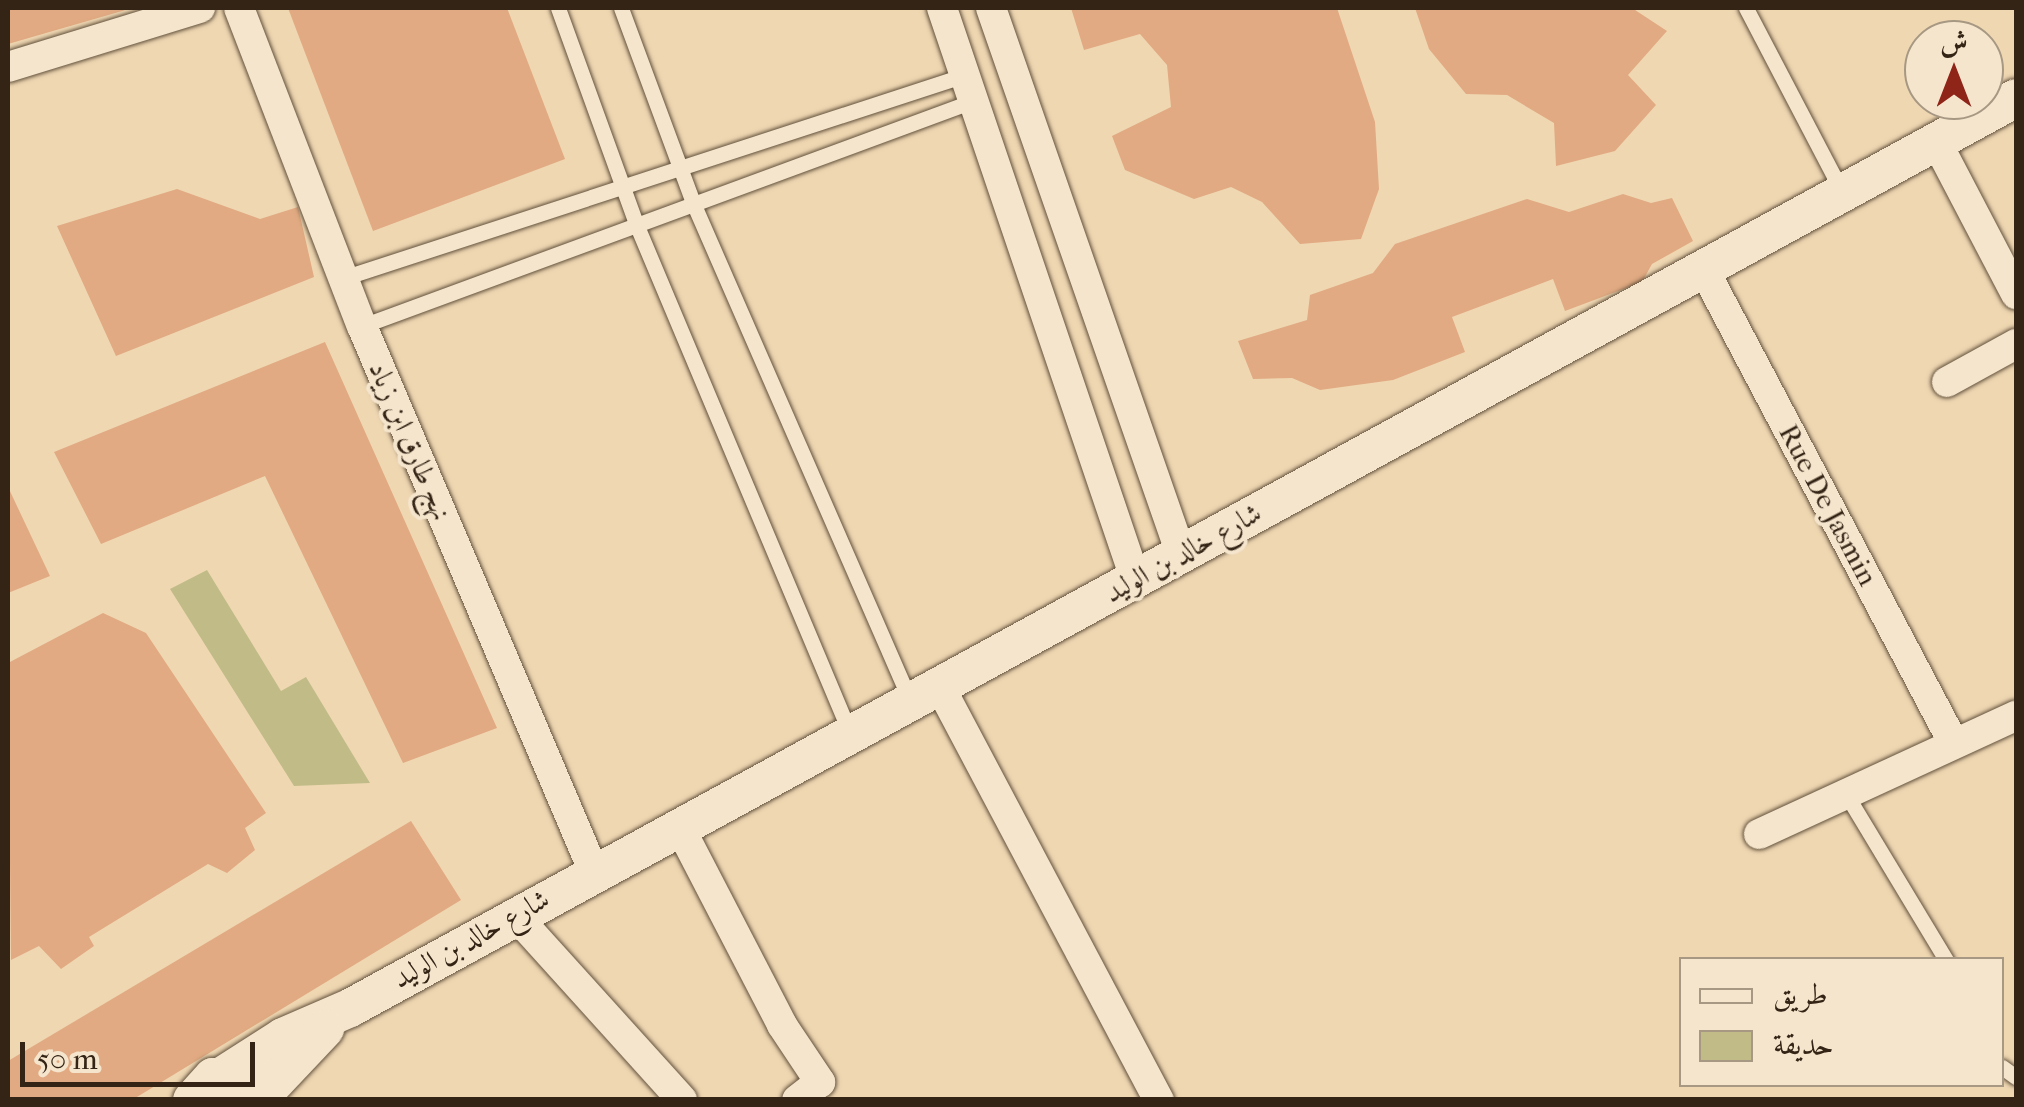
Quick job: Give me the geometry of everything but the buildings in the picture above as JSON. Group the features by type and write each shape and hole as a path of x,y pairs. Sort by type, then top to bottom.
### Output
{"street":[{"path":"8,67 200,8"},
{"name":"نهج طارق ابن زياد","path":"239,8 362,326 593,870"},
{"path":"942,8 1136,581"},
{"path":"992,8 1181,554"},
{"name":"شارع خالد بن الوليد","path":"208,1092 283,1037 350,1008 593,870 1136,581 1702,266 2016,98"},
{"path":"1936,141 2016,294"},
{"name":"Rue De Jasmin","path":"1702,266 1954,744"},
{"path":"1946,382 2016,344"},
{"path":"924,693 1158,1100"},
{"path":"1759,834 2016,716"},
{"path":"680,826 816,1094"},
{"path":"515,915 682,1100"},
{"name":"شارع خالد بن الوليد","path":"258,1100 350,1008"}],"lane":[{"path":"558,8 637,226 850,734"},
{"path":"621,8 694,205 924,693"},
{"path":"1746,8 1842,192"},
{"path":"343,278 682,170 969,88"},
{"path":"362,326 694,205 969,88"},
{"path":"1846,794 1944,957"}],"green space":[{"path":"207,570 281,691 306,677 370,783 294,786 170,589"}]}
